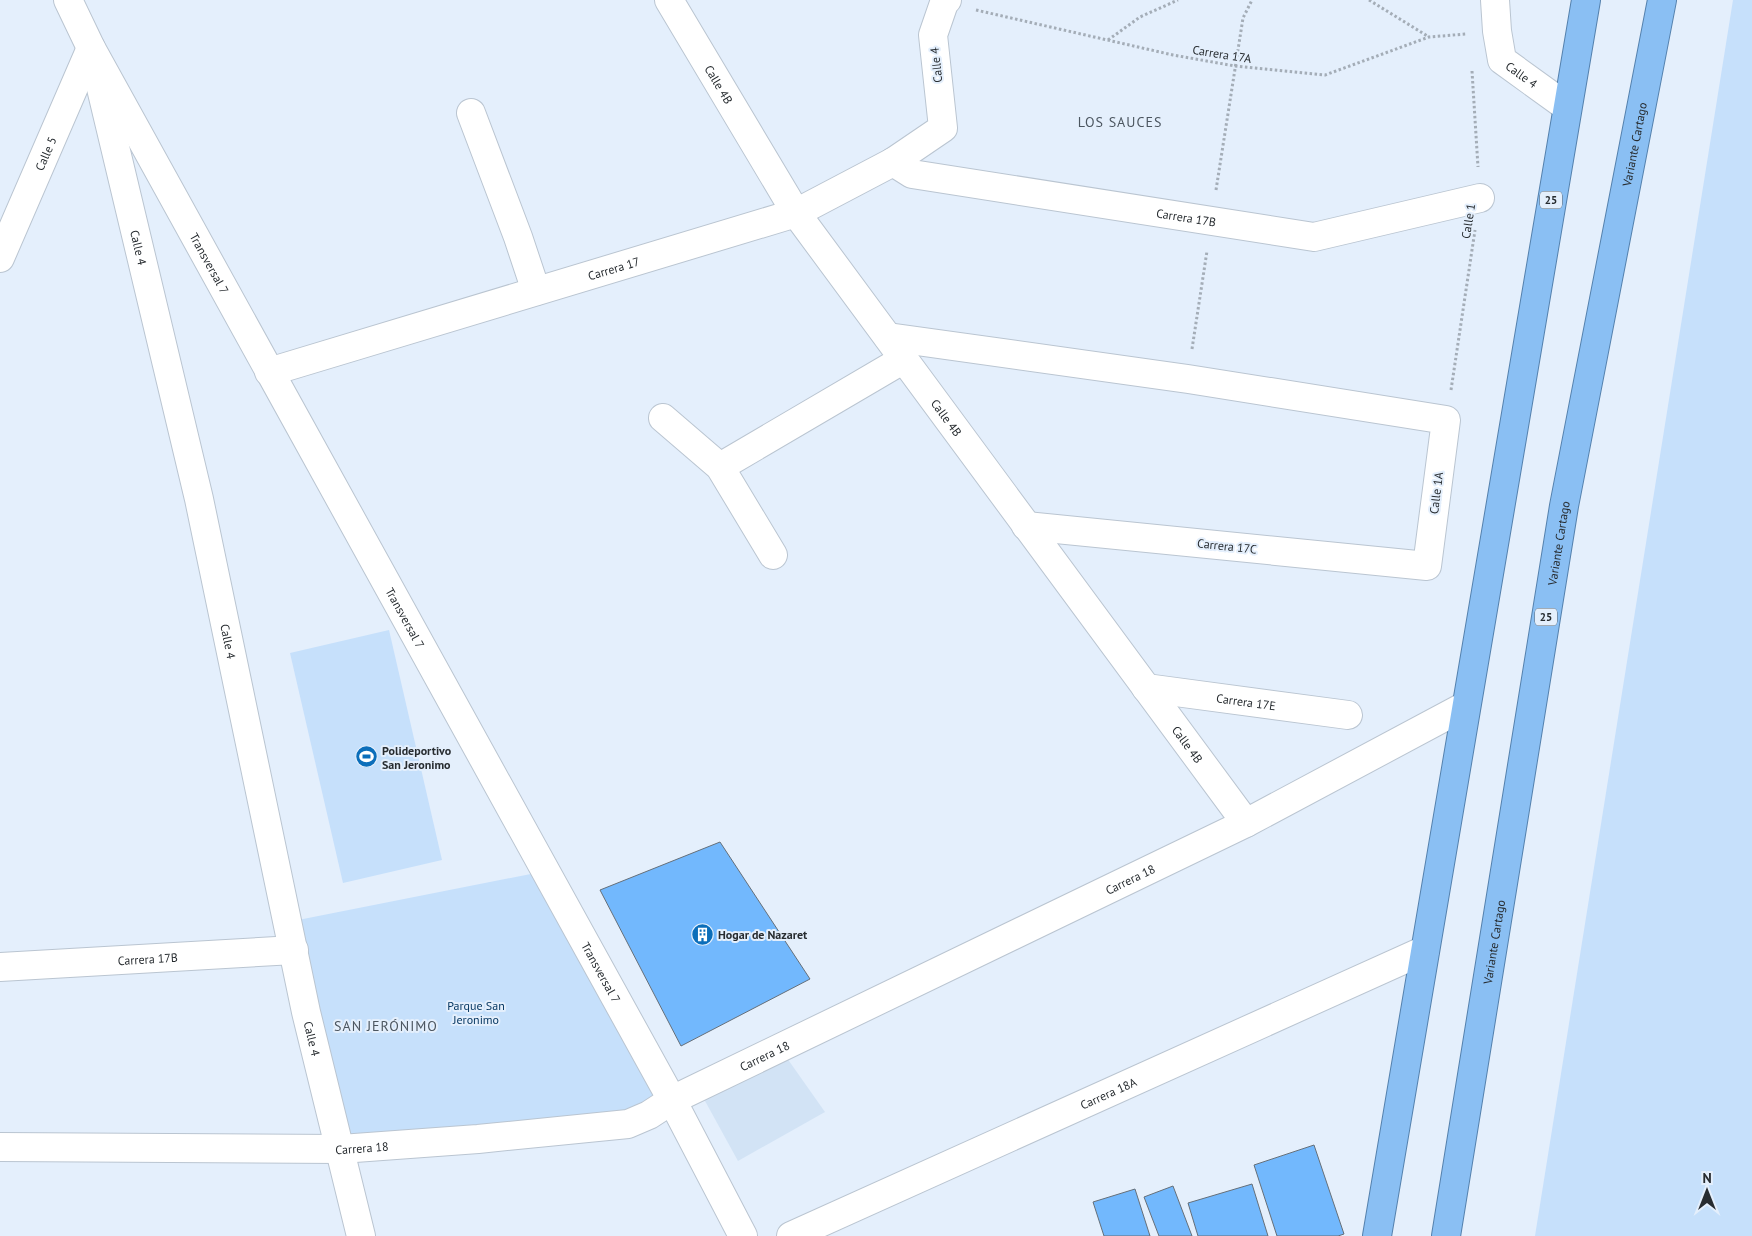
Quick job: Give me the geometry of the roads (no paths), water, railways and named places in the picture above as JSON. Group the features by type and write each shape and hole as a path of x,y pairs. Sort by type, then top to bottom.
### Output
{"highway":[{"name":"25","path":"1377,1236 1465,706 1586,0"},
{"name":"Variante Cartago","path":"1446,1236 1564,506 1662,0"}],"street":[{"name":"Transversal 7","path":"68,0 91,48 672,1100 743,1236"},
{"name":"Calle 4B","path":"669,0 796,213 1246,823"},
{"name":"Calle 4","path":"1496,0 1496,31 1502,60 1567,107"},
{"name":"Calle 4","path":"943,128 933,34 944,1"},
{"name":"Calle 5","path":"0,258 91,48"},
{"name":"Calle 4","path":"91,48 198,498 306,1012 361,1236"},
{"path":"471,113 518,237 536,291"},
{"name":"Carrera 17","path":"269,372 796,213 893,162 943,128"},
{"name":"Carrera 17B","path":"893,162 912,174 1314,237 1480,198"},
{"name":"Calle 1A","path":"888,337 1188,379 1446,420 1427,566"},
{"path":"720,467 904,359"},
{"path":"664,418 720,467 773,555"},
{"name":"Carrera 17C","path":"1026,526 1427,566"},
{"name":"Carrera 17E","path":"1146,688 1348,715"},
{"name":"Carrera 18","path":"0,1147 341,1149 478,1139 628,1124 649,1116 672,1100 1246,823 1465,706"},
{"name":"Carrera 17B","path":"0,967 294,950"},
{"name":"Carrera 18A","path":"791,1236 1425,950"}],"place":[{"name":"Polideportivo San Jeronimo","path":"366,757"},
{"name":"Hogar de Nazaret","path":"702,934"}],"district":[{"name":"LOS SAUCES","path":"1120,122"},
{"name":"SAN JERÓNIMO","path":"386,1026"}],"park label":[{"name":"Parque San Jeronimo","path":"476,1012"}]}
